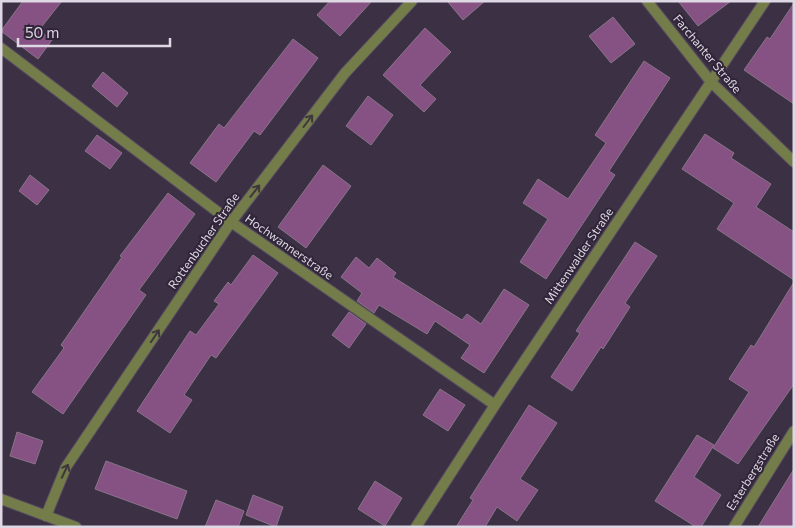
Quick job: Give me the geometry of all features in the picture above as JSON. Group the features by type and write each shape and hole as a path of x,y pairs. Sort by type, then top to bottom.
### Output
{"street":[{"name":"Rottenbucher Straße","path":"46,516 66,467 231,222 345,73 412,1"},
{"name":"Farchanter Straße","path":"647,1 711,82 794,162"},
{"name":"Mittenwalder Straße","path":"416,527 495,405 765,1"},
{"name":"Hochwannerstraße","path":"1,48 231,222 495,405"},
{"name":"Esterbergstraße","path":"734,527 794,431"},
{"path":"1,499 76,527"}],"building":[{"path":"23,1 62,1 39,30 52,40 38,59 1,31"},
{"path":"330,1 372,1 340,36 317,15"},
{"path":"447,1 485,1 463,20"},
{"path":"678,1 731,1 698,26"},
{"path":"794,3 794,104 744,70 767,37 770,39"},
{"path":"613,17 635,44 611,63 589,36"},
{"path":"425,28 451,52 420,85 436,99 424,112 383,75"},
{"path":"293,39 318,58 260,135 254,131 216,182 190,163 219,124 224,128"},
{"path":"644,61 670,78 609,171 615,175 546,279 520,262 548,219 523,203 538,179 568,199 606,143 595,135"},
{"path":"103,72 128,93 117,107 92,86"},
{"path":"368,96 393,115 371,145 346,126"},
{"path":"705,134 734,153 731,158 771,184 756,207 794,232 794,280 717,229 734,203 682,169"},
{"path":"97,135 122,153 110,169 85,151"},
{"path":"323,165 351,186 306,248 278,227"},
{"path":"30,175 49,190 37,205 19,191"},
{"path":"168,193 195,214 139,290 146,295 63,414 32,392 64,348 61,345 122,257 120,256"},
{"path":"635,242 657,256 625,303 630,307 603,349 601,347 572,391 551,377 580,333 576,331"},
{"path":"253,255 278,273 216,358 211,355 184,395 192,400 170,433 137,411 190,331 196,335 219,304 214,301 228,282 231,285"},
{"path":"356,257 369,268 377,258 396,273 393,277 462,320 467,314 481,324 504,289 529,305 484,373 461,358 470,345 435,321 427,334 379,305 374,313 357,301 362,293 341,277"},
{"path":"794,282 794,384 738,464 713,448 749,392 729,379 751,345 754,347"},
{"path":"349,312 366,324 349,348 332,335"},
{"path":"440,389 465,405 448,431 423,415"},
{"path":"529,405 557,423 520,479 538,490 517,521 497,507 485,527 456,527 473,500 470,498"},
{"path":"17,432 43,441 35,464 10,456"},
{"path":"697,435 714,445 694,477 721,495 701,527 696,527 655,501"},
{"path":"106,461 187,491 177,519 95,489"},
{"path":"794,469 794,527 758,527"},
{"path":"375,481 402,498 385,526 358,509"},
{"path":"253,495 283,507 276,527 246,515"},
{"path":"216,500 244,511 238,527 205,527"}]}
